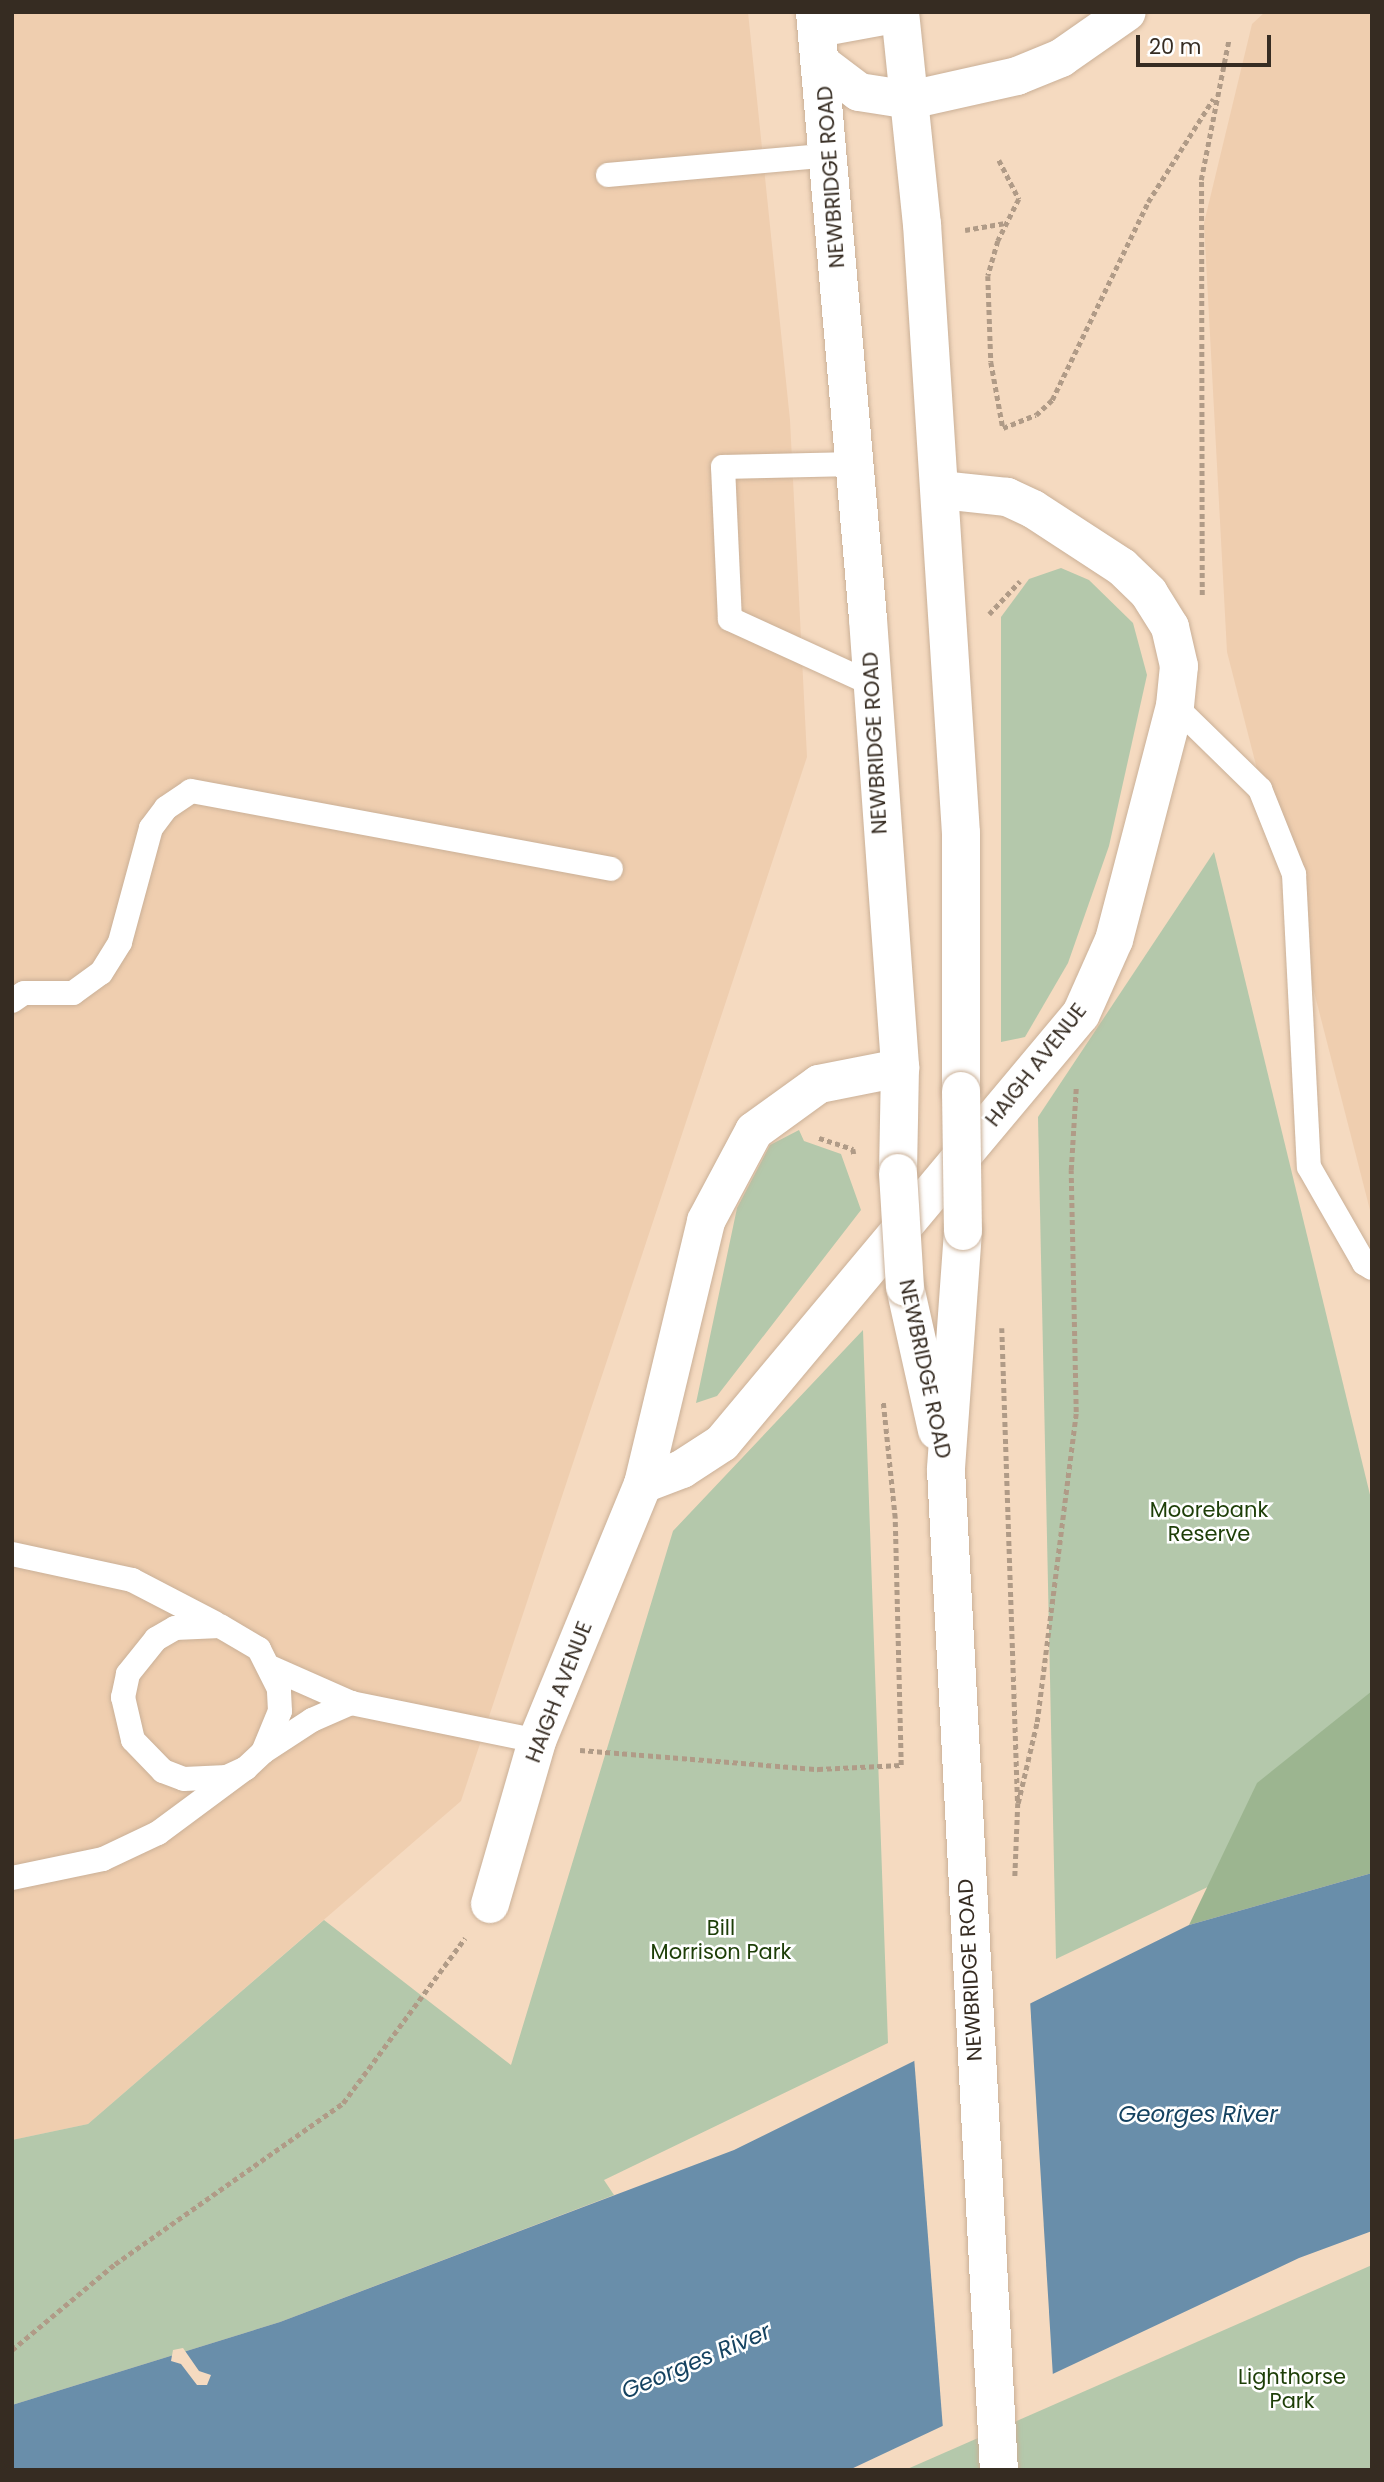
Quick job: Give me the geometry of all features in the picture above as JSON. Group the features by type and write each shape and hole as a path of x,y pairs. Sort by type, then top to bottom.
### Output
{"main road":[{"path":"900,12 818,35 859,92 911,100 1017,76 1061,58 1126,12"},
{"name":"NEWBRIDGE ROAD","path":"900,12 911,100 942,490 961,833 963,1231 946,1470 964,1874 999,2470"},
{"name":"NEWBRIDGE ROAD","path":"818,35 872,684 900,1068 898,1173 905,1287 946,1470"},
{"name":"HAIGH AVENUE","path":"643,1484 682,1469 722,1443 1081,1014 1114,940 1175,706 1179,666 1170,627 1149,593 1122,567 1007,496 942,490"},
{"name":"HAIGH AVENUE","path":"490,1904 537,1741 643,1484 706,1221 754,1131 819,1084 900,1068"}],"lane":[{"path":"608,175 830,155"},
{"path":"854,464 723,467 730,619 872,684"},
{"path":"1175,706 1260,789 1294,874 1309,1167 1364,1263 1372,1268"},
{"path":"12,1001 24,993 74,993 101,973 120,942 151,828 166,808 191,791 611,869"},
{"path":"12,1554 132,1580 220,1626 259,1649 272,1668 280,1712 255,1760 216,1779 184,1779 146,1758 125,1719 128,1674 156,1639 187,1626 220,1626"},
{"path":"272,1668 351,1703 537,1741"},
{"path":"12,1878 103,1859 158,1833 312,1720 351,1703"}],"path":[{"path":"1203,603 1201,180 1228,39"},
{"path":"999,160 1019,199 1006,223 988,276 991,362 1003,428 1036,415 1052,400 1148,202 1216,94"},
{"path":"954,230 1006,223"},
{"path":"1018,1803 1037,1722 1076,1412 1071,1170 1077,1077"},
{"path":"815,1136 853,1149 856,1160"},
{"path":"1002,1322 1018,1803 1015,1877"},
{"path":"537,1741 590,1752 818,1769 901,1765 895,1518 882,1386"},
{"path":"12,2350 115,2264 343,2104 490,1904"}],"shaded area":[{"path":"12,12 748,12 790,420 807,757 461,1801 88,2124 12,2140"},
{"path":"1265,12 1372,12 1372,1218 1227,652 1204,223 1252,24"}],"green space":[{"path":"1061,568 1089,580 1133,623 1147,675 1109,846 1068,963 1025,1037 1001,1042 1001,617 1029,579"},
{"name":"Moorebank Reserve","path":"1214,852 1372,1503 1372,1809 1056,1959 1038,1117"},
{"path":"799,1130 804,1141 841,1154 861,1210 717,1396 696,1403 737,1208 770,1145"},
{"name":"Bill Morrison Park","path":"863,1330 888,2043 604,2180 614,2195 280,2322 12,2405 12,2140 88,2124 324,1920 511,2065 673,1531"},
{"path":"1372,1691 1372,1873 1189,1925 1257,1783"},
{"name":"Lighthorse Park","path":"1372,2265 1372,2470 905,2470"}],"water":[{"name":"Georges River","path":"1372,1873 1372,2231 1299,2258 849,2470 12,2470 12,2405 280,2322 734,2150 1189,1925"}],"pier":[{"path":"1030,2000 1053,2377 943,2429 914,2057"},
{"path":"183,2348 199,2371 211,2375 207,2385 197,2385 181,2364 171,2361 173,2350"}]}
